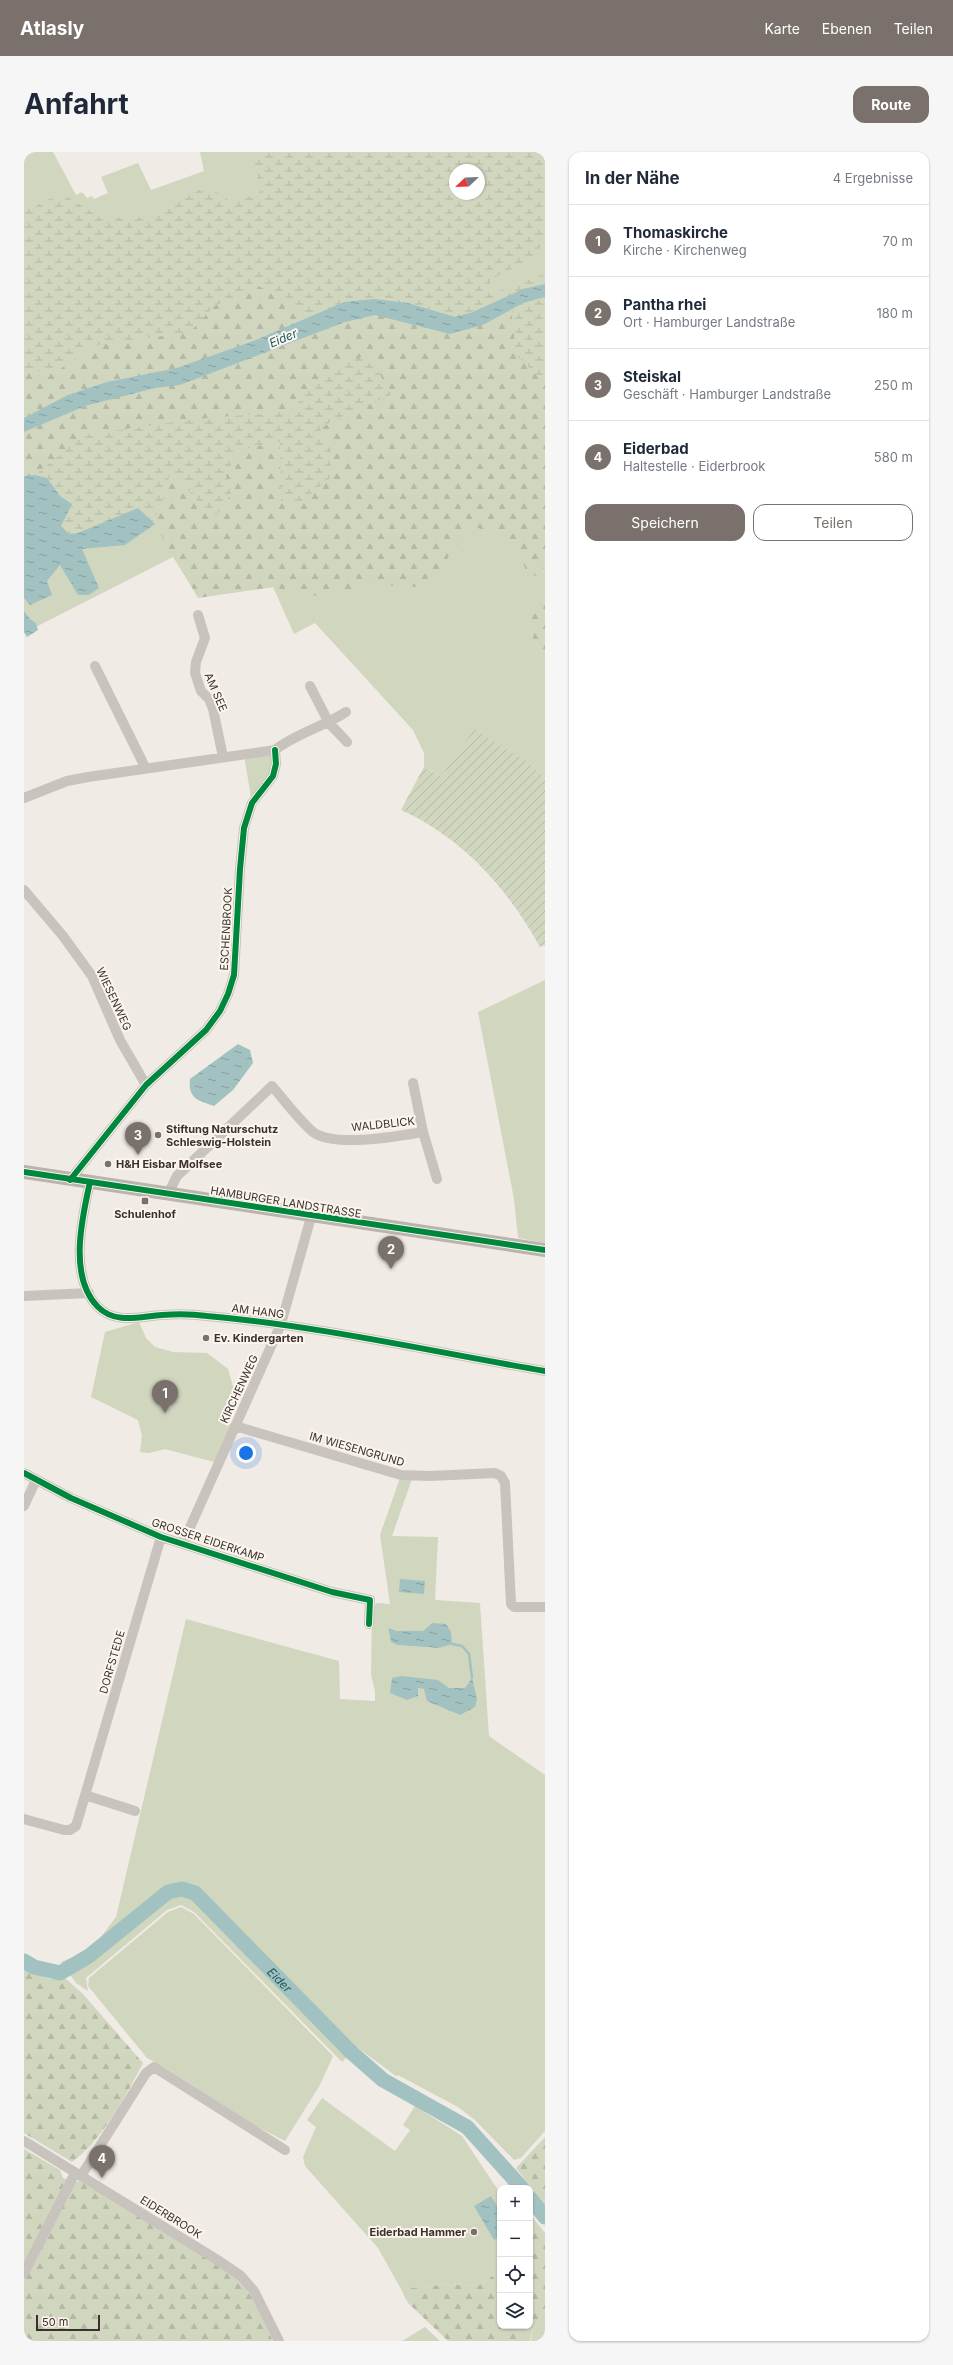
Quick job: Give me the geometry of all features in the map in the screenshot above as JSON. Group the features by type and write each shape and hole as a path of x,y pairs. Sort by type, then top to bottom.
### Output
{"main road":[{"name":"HAMBURGER LANDSTRASSE","path":"24,1172 311,1217 545,1250"}],"street":[{"name":"AM SEE","path":"198,615 205,638 196,662 195,673 201,691 209,699 213,709 223,757"},
{"path":"94,666 145,768"},
{"path":"310,686 330,723 347,742"},
{"path":"24,798 67,781 145,768 275,750 286,741 330,723 346,712"},
{"name":"ESCHENBROOK","path":"70,1180 146,1085 206,1030 220,1011 228,994 234,974 244,828 252,803 273,776 276,764 275,750"},
{"name":"WIESENWEG","path":"24,890 63,936 92,976 120,1040 146,1085"},
{"name":"WALDBLICK","path":"413,1083 423,1132 437,1179"},
{"name":"WALDBLICK","path":"168,1194 177,1176 272,1086 314,1133 328,1138 373,1139 423,1132"},
{"name":"AM HANG","path":"90,1182 81,1221 79,1254 89,1293 99,1308 116,1317 135,1319 160,1315 199,1315 281,1324 545,1371"},
{"name":"KIRCHENWEG","path":"183,1543 281,1324 311,1217"},
{"path":"24,1296 89,1293"},
{"name":"IM WIESENGRUND","path":"236,1426 401,1475 430,1476 495,1473 501,1476 505,1483 511,1604 514,1607 545,1608"},
{"name":"GROSSER EIDERKAMP","path":"24,1473 119,1520 161,1536 332,1592 370,1600 369,1624"},
{"path":"24,1506 36,1480"},
{"name":"DORFSTEDE","path":"24,1819 70,1830 76,1826 161,1536"},
{"path":"85,1795 135,1811"},
{"path":"24,2273 78,2174 146,2073 154,2067 285,2150"},
{"name":"EIDERBROOK","path":"24,2141 241,2276 259,2300 279,2341"}],"green space":[{"path":"24,152 53,152 76,195 82,192 87,198 92,196 94,199 108,193 101,177 138,163 151,190 204,171 200,152 545,152 545,471 494,533 517,541 543,575 545,556 545,593 541,594 527,627 545,659 545,778 530,764 441,777 424,767 424,753 413,730 315,623 294,634 273,587 198,597 173,557 24,633"},
{"path":"253,152 545,152 545,238 543,239 536,256 492,279 487,289 493,293 545,274 545,382 516,355 511,304 507,296 473,312 455,317 408,303 375,299 344,302 308,317 259,286 214,306 190,332 92,346 53,374 24,368 24,208 33,208 48,199 68,197 101,218 146,217 208,186 233,203 260,192"},
{"path":"259,286 319,323 381,309 511,304 516,355 545,382 545,556 543,576 527,575 517,541 475,527 451,551 440,574 417,587 369,584 334,594 308,596 273,587 198,598 155,524 169,475 181,481 213,521 231,494 226,476 237,452 256,446 280,442 281,500 331,451 319,429 330,422 357,411 369,354 323,374 291,411 188,420 84,435 35,475 24,476 24,368 53,374 92,346 190,332 214,306"},
{"path":"369,354 391,395 330,422 320,429 331,451 331,477 301,502 281,501 280,442 256,446 237,452 226,476 231,494 213,521 181,481 169,476 165,495 157,511 155,524 138,509 78,533 69,534 61,526 72,504 60,496 47,478 35,475 84,435 188,420 291,411 323,374"},
{"path":"541,593 545,593 545,659 527,627"},
{"path":"474,729 530,764 545,778 545,945 540,947 514,905 482,867 464,850 444,835 401,810 424,767 441,777"},
{"path":"275,750 276,764 252,803 244,755"},
{"path":"545,980 545,1243 518,1238 514,1199 478,1012"},
{"path":"139,1322 146,1338 155,1347 173,1352 207,1353 228,1369 235,1393 242,1395 238,1404 234,1403 225,1422 232,1425 214,1462 165,1449 149,1453 140,1452 142,1436 138,1420 91,1397 105,1332"},
{"path":"401,1475 413,1476 392,1536 438,1537 435,1600 480,1603 489,1736 545,1775 545,2131 521,2158 514,2160 475,2120 458,2107 398,2075 396,2076 357,2047 342,2062 194,1912 181,1905 167,1910 86,1978 88,1991 76,1983 61,1962 91,1950 116,1917 186,1619 339,1661 340,1699 375,1701 375,1691 371,1675 372,1608 377,1603 390,1604 380,1535","holes":["432,1623 439,1648 397,1645 391,1642 388,1629 397,1631 423,1631"]},
{"path":"181,1907 194,1914 333,2056 320,2085 285,2141 252,2124 164,2067 147,2058 88,1986 89,1978 168,1912"},
{"path":"24,1968 49,1979 66,1979 83,1994 143,2063 121,2103 103,2130 93,2143 72,2162 24,2133"},
{"path":"322,2098 395,2151 410,2130 403,2125 415,2106 462,2136 497,2188 497,2273 478,2286 450,2284 401,2289 378,2248 305,2166 303,2157 316,2127 307,2120"},
{"path":"545,2137 545,2205 533,2190 533,2185 529,2185 516,2168"},
{"path":"24,2149 60,2170 63,2178 73,2182 80,2181 213,2261 237,2278 255,2301 273,2341 24,2341"},
{"path":"533,2218 545,2233 545,2310 533,2329 533,2248"},
{"path":"497,2273 497,2329 533,2329 530,2341 448,2341 408,2303 401,2289 450,2284 478,2286"},
{"path":"545,2310 545,2341 531,2341 533,2329"},
{"path":"425,2327 440,2341 402,2341"}],"water":[{"path":"545,284 545,297 523,303 483,325 450,334 375,315 345,322 180,385 155,388 85,406 24,432 24,418 68,395 107,382 177,368 256,340 344,302 375,299 408,303 455,317 473,312 523,289"},
{"path":"35,475 47,478 60,496 72,504 61,526 69,534 78,533 138,508 155,524 125,545 82,549 99,588 89,595 78,595 60,565 47,581 52,595 30,605 24,598 24,476"},
{"path":"24,611 30,619 36,623 38,630 27,637 24,632"},
{"path":"238,1044 250,1050 253,1063 233,1090 214,1106 195,1098 192,1095 190,1079"},
{"path":"400,1579 425,1581 424,1594 399,1592"},
{"path":"432,1623 446,1624 451,1632 452,1644 439,1648 397,1645 391,1642 388,1628 397,1631 423,1631"},
{"path":"401,1676 438,1680 449,1688 465,1688 472,1678 477,1699 475,1707 460,1715 427,1701 424,1689 418,1688 418,1696 407,1700 390,1693 392,1678"},
{"path":"491,2196 497,2206 497,2238 494,2240 474,2206"}],"waterway":[{"path":"452,1644 462,1646 469,1654 472,1678"},
{"name":"Eider","path":"24,1961 34,1967 60,1973 89,1956 168,1892 182,1889 195,1893 351,2052 383,2080 467,2127 519,2185"},
{"name":"Eider","path":"533,2202 545,2217"}],"cycle path":[{"path":"70,1180 146,1085 206,1030 220,1011 228,994 234,975 240,869 244,828 252,803 273,776 276,764 275,750"},
{"path":"24,1172 545,1250"},
{"path":"90,1182 81,1229 80,1264 83,1280 89,1294 98,1307 105,1313 121,1318 179,1314 250,1320 377,1340 545,1371"},
{"path":"24,1473 71,1498 161,1537 332,1592 370,1600 369,1624"}],"place":[{"name":"Stiftung Naturschutz Schleswig-Holstein","path":"158,1135"},
{"name":"Steiskal","path":"138,1155"},
{"name":"H&H Eisbar Molfsee","path":"108,1164"},
{"name":"Schulenhof","path":"145,1201"},
{"name":"Pantha rhei","path":"391,1269"},
{"name":"Ev. Kindergarten","path":"206,1338"},
{"name":"Thomaskirche","path":"165,1413"},
{"name":"Eiderbad","path":"102,2178"},
{"name":"Eiderbad Hammer","path":"474,2232"}]}
